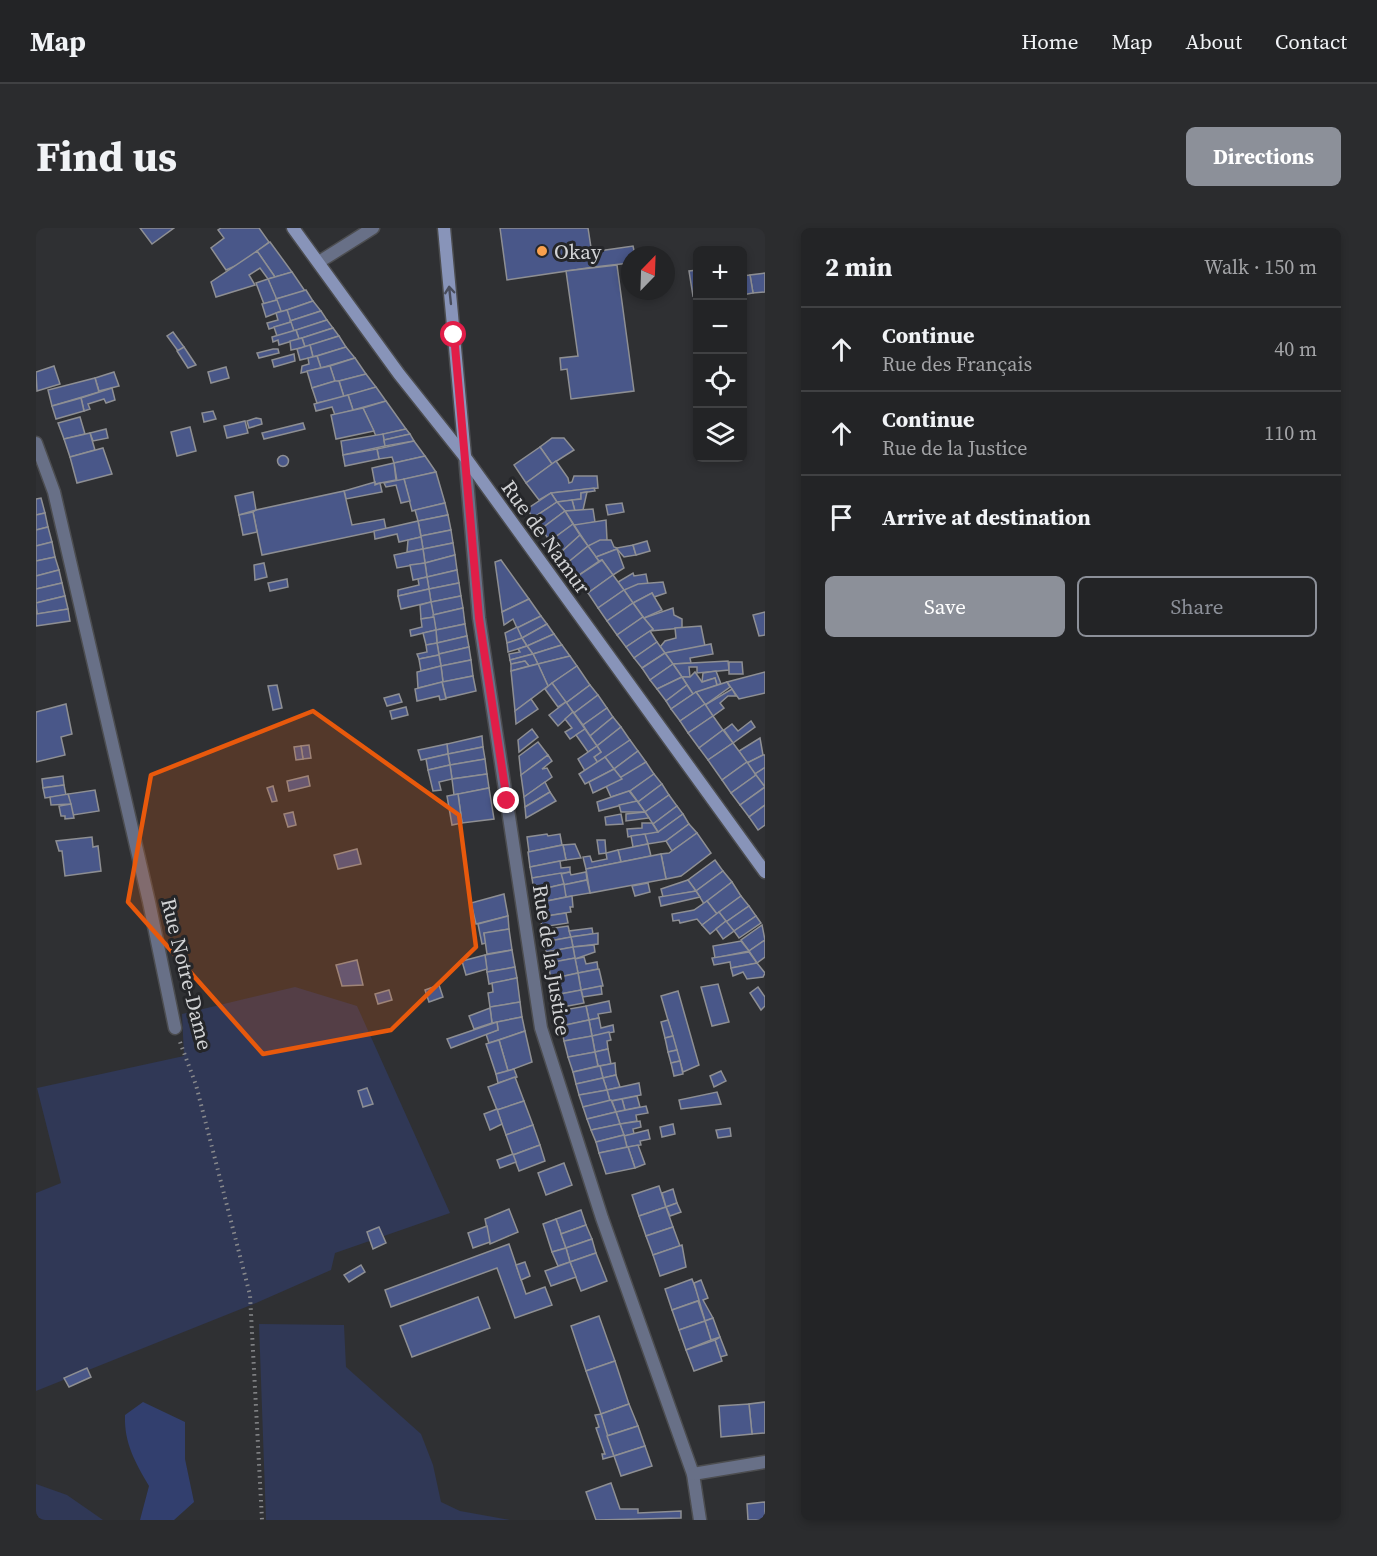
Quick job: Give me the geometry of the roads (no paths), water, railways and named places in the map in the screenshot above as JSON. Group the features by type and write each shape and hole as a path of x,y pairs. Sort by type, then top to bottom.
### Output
{"main road":[{"name":"Rue de Namur","path":"293,228 399,374 465,457 765,872"},
{"path":"444,228 465,457"}],"street":[{"path":"319,262 373,228"},
{"name":"Rue Notre-Dame","path":"36,443 54,492 149,902 175,1028"},
{"name":"Rue de la Justice","path":"465,457 479,618 541,1028 602,1218 693,1474 700,1520"},
{"path":"693,1474 765,1462"}],"place":[{"name":"Okay","path":"542,251"}]}
